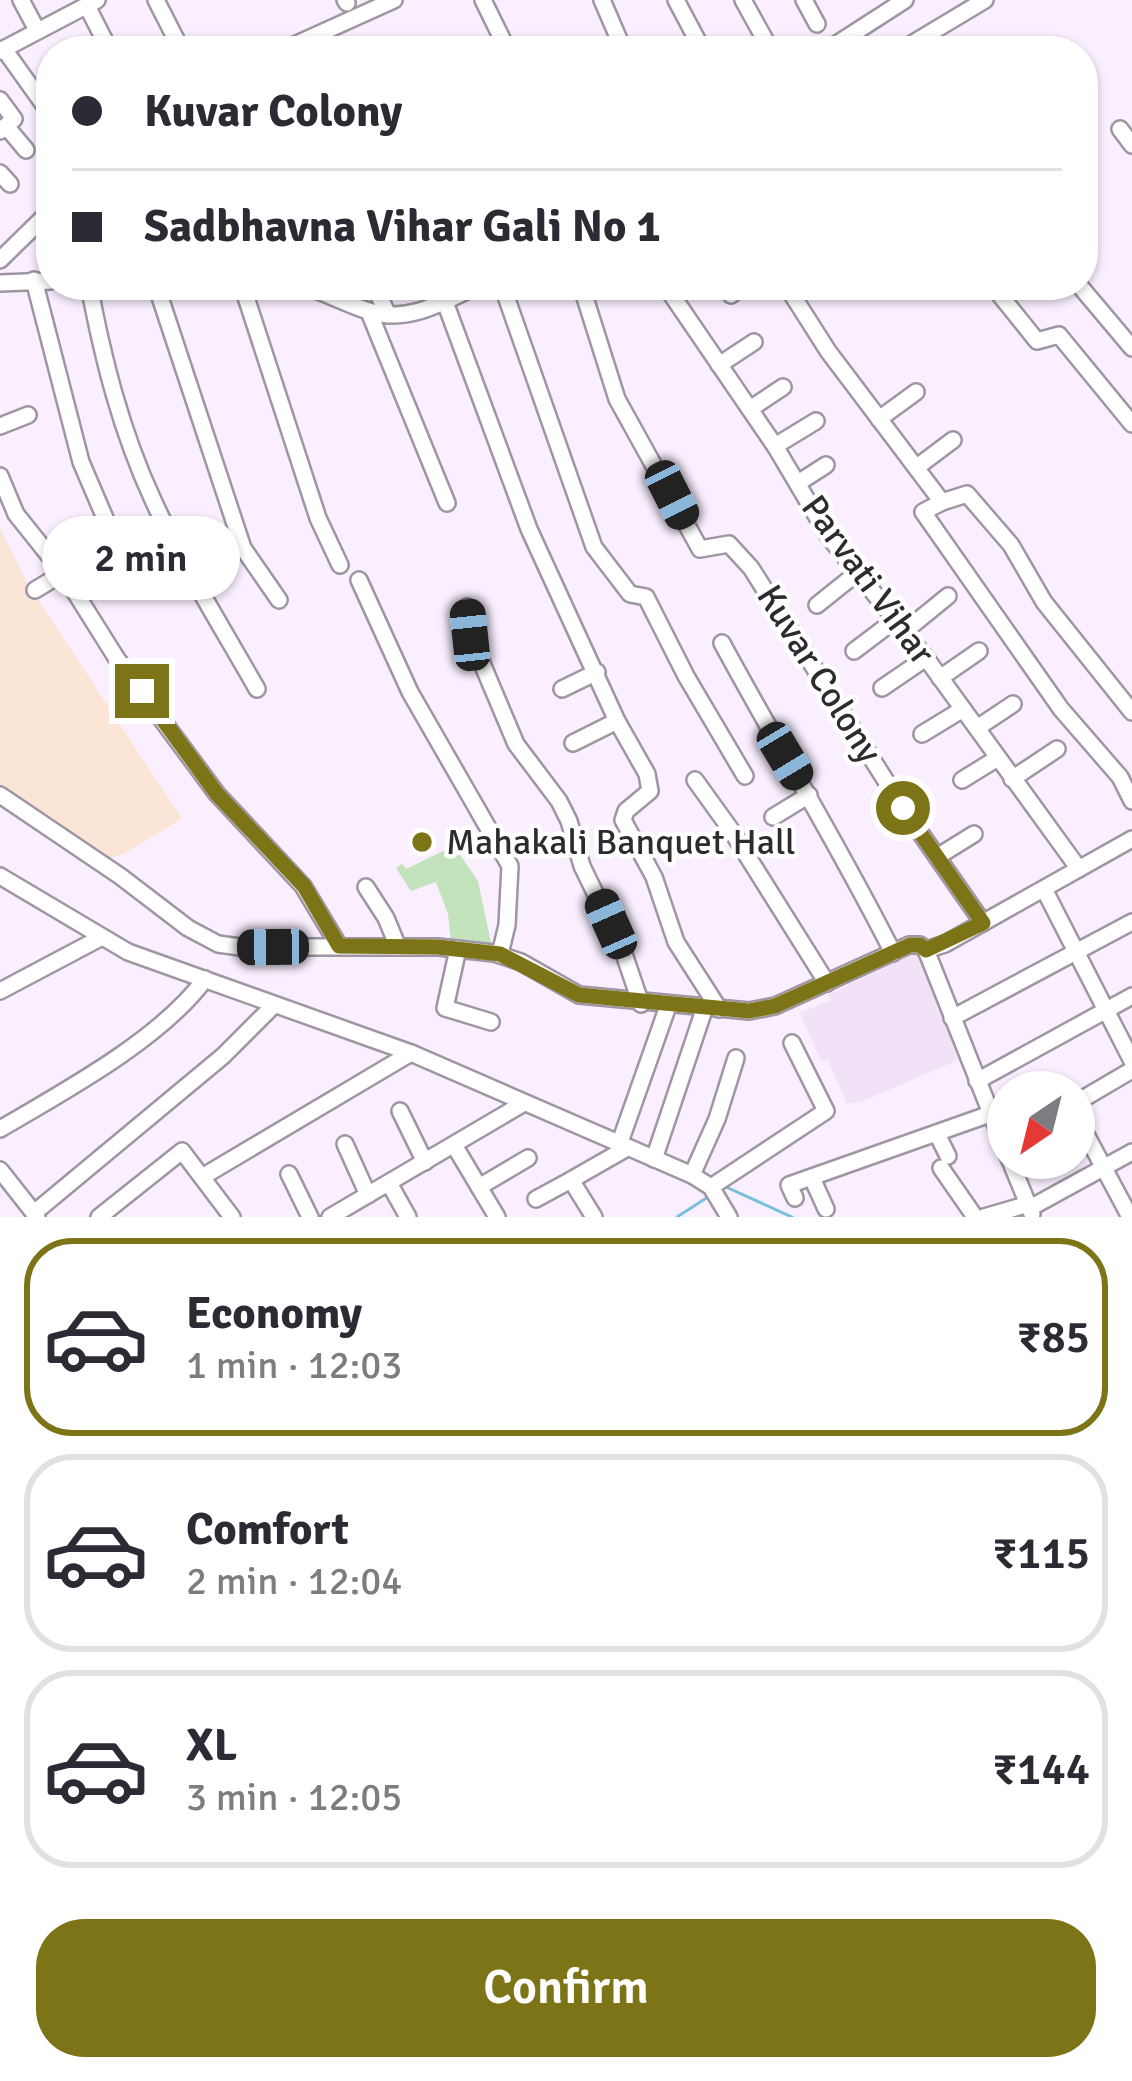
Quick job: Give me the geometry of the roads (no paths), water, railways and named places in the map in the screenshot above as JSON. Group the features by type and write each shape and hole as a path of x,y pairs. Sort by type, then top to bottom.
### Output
{"street":[{"path":"21,0 38,30"},
{"path":"156,0 174,36"},
{"path":"314,36 394,0"},
{"path":"483,0 501,36"},
{"path":"602,0 618,36"},
{"path":"676,0 696,36"},
{"path":"743,0 763,36"},
{"path":"805,0 817,24"},
{"path":"849,36 904,0"},
{"path":"928,36 985,0"},
{"path":"36,94 4,52 38,30 90,7 103,36"},
{"path":"0,100 14,119 3,129 26,150"},
{"path":"1120,129 1132,145"},
{"path":"2,253 36,223"},
{"path":"0,283 36,280"},
{"path":"46,300 81,462 105,518"},
{"path":"91,300 132,451 171,536 257,688"},
{"path":"161,300 243,548 279,600"},
{"path":"247,300 318,518 340,565"},
{"path":"339,300 388,315 420,311 449,300"},
{"path":"381,300 388,315"},
{"path":"507,300 594,548 630,594 646,597 745,776"},
{"name":"Kuvar Colony","path":"586,300 617,399 700,549 734,546 983,923"},
{"name":"Parvati Vihar","path":"674,300 775,446 830,537 926,658 1079,869"},
{"path":"796,300 942,502"},
{"path":"1004,300 1037,341 1059,335 1132,424"},
{"path":"1092,300 1132,348"},
{"path":"445,302 530,529 617,721 647,774 650,791 626,811 623,820 655,877 676,941 712,1008 654,1157"},
{"path":"369,312 448,503"},
{"path":"719,365 754,342"},
{"path":"750,409 783,387"},
{"path":"879,419 916,392"},
{"path":"0,426 28,415"},
{"path":"775,446 815,421"},
{"path":"917,467 953,440"},
{"path":"798,483 826,465"},
{"path":"0,476 16,514 63,573 117,659 195,766 304,886 339,946"},
{"path":"1132,712 1044,602 1011,545 967,494 923,512 1061,709 1120,777 1132,801"},
{"path":"35,590 63,573"},
{"path":"817,605 857,573"},
{"path":"359,580 410,692 510,866 507,925 500,954"},
{"path":"854,651 948,596"},
{"path":"467,607 470,635 516,744 559,801 582,866 623,951 640,1004"},
{"path":"722,643 893,952"},
{"path":"940,678 980,651"},
{"path":"882,688 926,658"},
{"path":"562,689 597,672"},
{"path":"976,728 1013,704"},
{"path":"922,734 963,709"},
{"path":"573,743 617,721"},
{"path":"1012,779 1057,749"},
{"path":"962,780 996,758"},
{"path":"695,780 827,983"},
{"path":"0,795 188,928 218,944 500,954 579,995 749,1011 775,1006 893,952 920,945 926,950 987,1106"},
{"path":"772,817 808,795"},
{"path":"937,857 974,834"},
{"path":"926,950 1132,840"},
{"path":"0,876 128,952 411,1053 693,1173 715,1184 728,1217"},
{"path":"366,887 398,947"},
{"path":"1044,890 1132,1061"},
{"path":"952,1018 1132,922"},
{"path":"0,992 102,938"},
{"path":"458,949 445,1008 491,1022"},
{"path":"0,1129 147,1035 205,979"},
{"path":"977,1081 1132,996"},
{"path":"0,1170 35,1215 223,1056 274,1005"},
{"path":"536,1199 622,1143 668,1006"},
{"path":"715,1184 826,1111 792,1042"},
{"path":"202,1177 411,1053"},
{"path":"693,1173 736,1058"},
{"path":"1095,1094 1132,1070"},
{"path":"330,1217 524,1103"},
{"path":"400,1111 425,1162"},
{"path":"795,1198 789,1185 987,1115"},
{"path":"938,1134 945,1162 980,1217 1031,1210 1132,1152"},
{"path":"345,1144 368,1195"},
{"path":"454,1145 494,1212 476,1217"},
{"path":"1095,1149 1130,1217"},
{"path":"107,1215 182,1151 232,1217"},
{"path":"479,1186 528,1158"},
{"path":"289,1174 310,1217"},
{"path":"812,1178 826,1209"},
{"path":"1019,1179 1031,1210"},
{"path":"571,1180 594,1217"},
{"path":"388,1183 408,1217"}],"waterway":[{"path":"726,1187 792,1217"},
{"path":"677,1217 711,1195"}],"place":[{"name":"Mahakali Banquet Hall","path":"422,842"}]}
